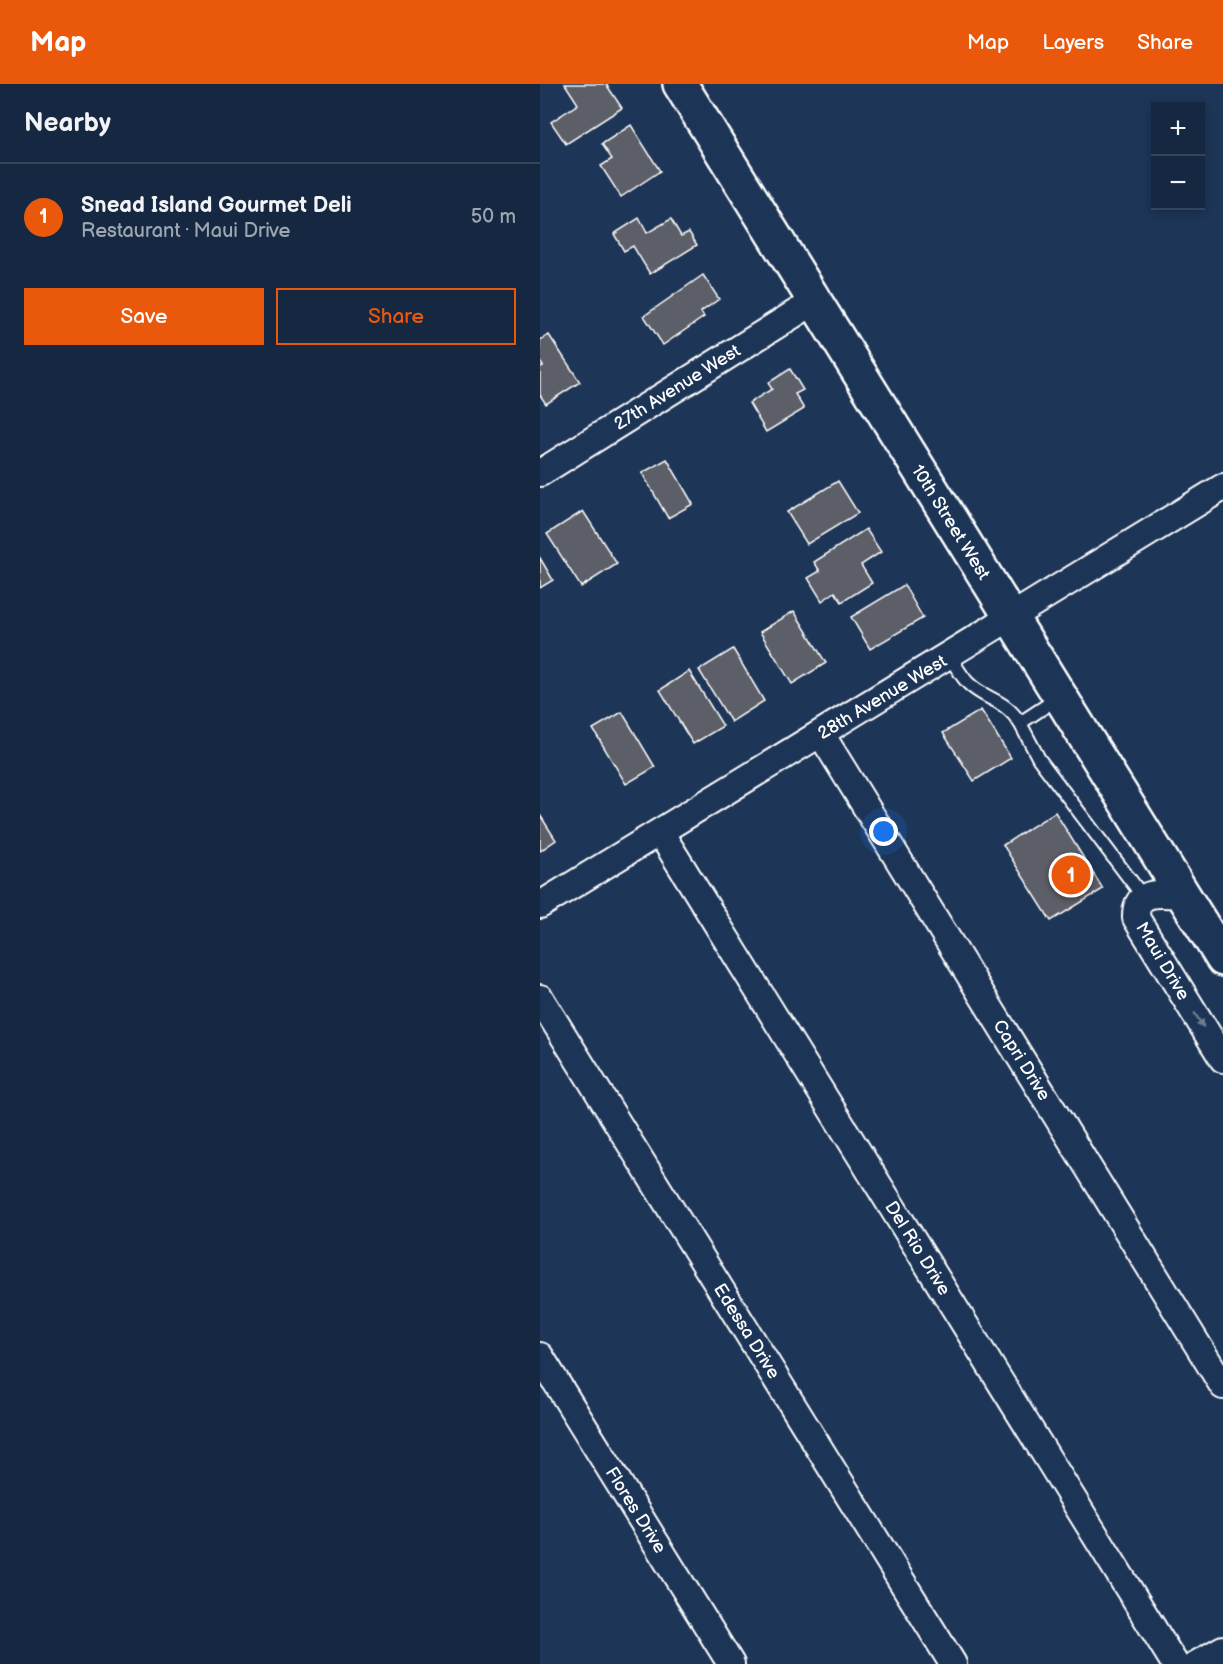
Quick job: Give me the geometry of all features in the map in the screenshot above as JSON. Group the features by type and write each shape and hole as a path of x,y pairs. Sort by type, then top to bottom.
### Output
{"street":[{"name":"10th Street West","path":"680,84 1223,959"},
{"name":"27th Avenue West","path":"540,473 814,300"},
{"name":"28th Avenue West","path":"540,905 1223,487"},
{"name":"Capri Drive","path":"821,734 1223,1386"},
{"name":"Del Rio Drive","path":"660,832 1175,1664"},
{"name":"Maui Drive","path":"1183,895 1158,892 1144,898 1138,904 1136,918 1223,1059"},
{"name":"Edessa Drive","path":"540,999 953,1664"},
{"name":"Flores Drive","path":"540,1356 731,1664"},
{"path":"1197,1664 1223,1648"}],"lane":[{"path":"950,656 968,684 1001,702 1012,711 1039,759 1144,898"},
{"path":"1020,723 1059,698"}],"building":[{"path":"565,84 606,84 622,108 566,144 551,122 578,104"},
{"path":"631,125 660,171 621,197 601,166 612,159 602,144"},
{"path":"639,218 647,233 671,219 681,236 689,232 697,245 650,274 633,246 624,251 614,234"},
{"path":"703,275 719,299 701,312 704,317 663,345 644,316"},
{"path":"549,335 580,382 546,404 540,395 540,367 543,366 540,362 540,340"},
{"path":"790,369 803,390 795,394 804,409 766,432 749,403 772,389 768,383"},
{"path":"667,459 693,504 668,518 642,473"},
{"path":"838,481 858,513 807,544 787,512"},
{"path":"583,511 617,564 581,587 547,534"},
{"path":"866,529 881,552 861,565 872,583 842,602 835,592 822,601 808,578 820,571 814,562"},
{"path":"540,558 553,580 540,588"},
{"path":"904,585 923,618 870,649 851,617"},
{"path":"794,611 826,663 792,684 760,632"},
{"path":"733,649 764,701 731,722 699,670"},
{"path":"689,671 723,726 693,744 660,690"},
{"path":"981,710 1011,758 974,781 943,733"},
{"path":"622,712 655,767 626,784 593,729"},
{"path":"1055,812 1103,889 1051,921 1003,845"},
{"path":"540,815 556,840 540,851"}],"place":[{"name":"Snead Island Gourmet Deli","path":"1071,875"}]}
